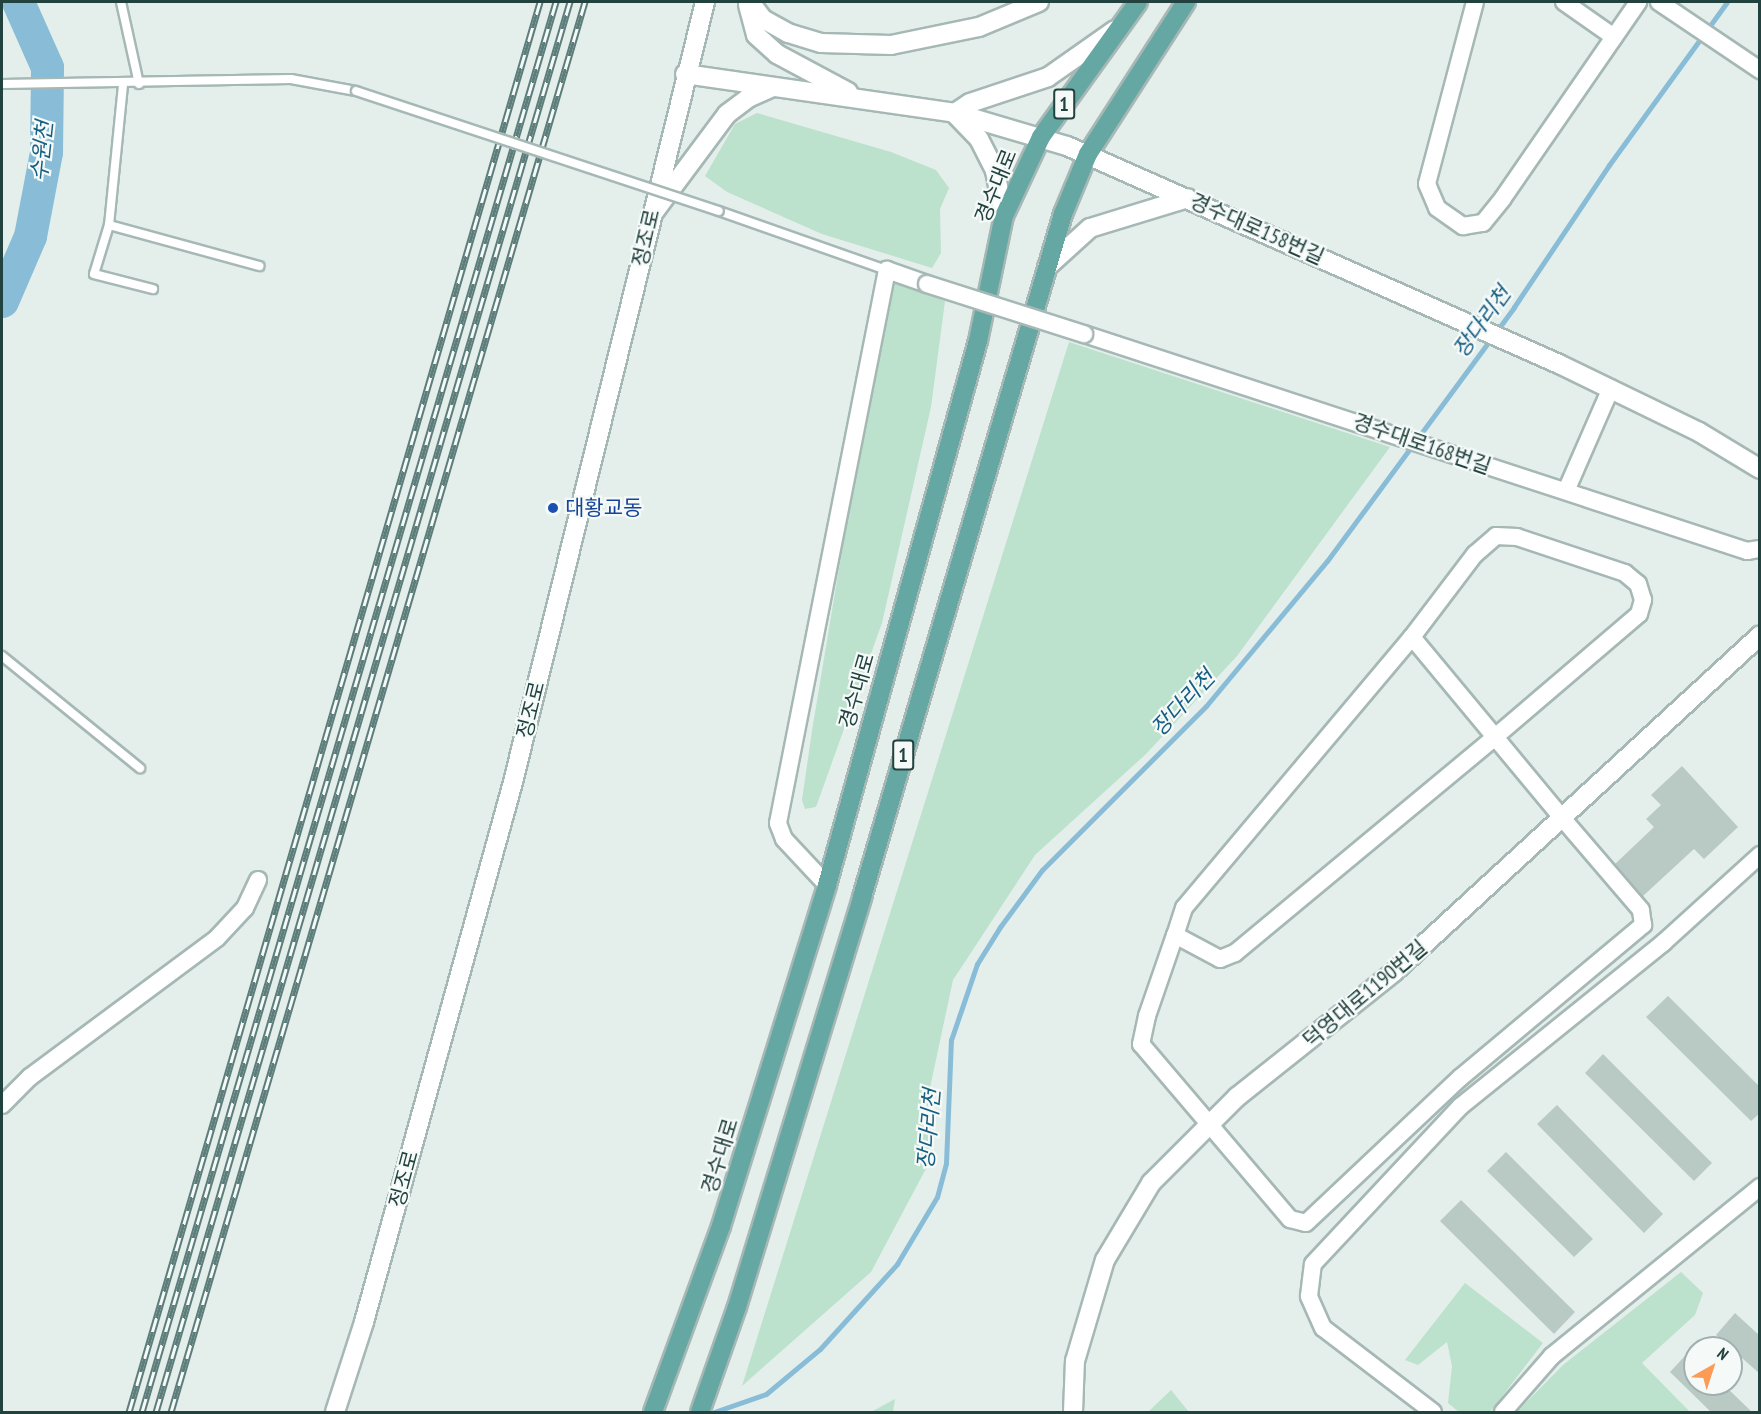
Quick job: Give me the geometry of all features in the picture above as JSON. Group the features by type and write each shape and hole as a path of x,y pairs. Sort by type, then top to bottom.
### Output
{"main road":[{"name":"경수대로","path":"653,1413 721,1226 827,885 978,341 1004,216 1041,137 1115,30 1138,2"},
{"name":"1","path":"700,1413 862,897 1063,214 1088,154 1186,2"}],"street":[{"name":"정조로","path":"335,1413 364,1322 513,782 685,74 705,2"},
{"path":"748,2 763,19 788,33 821,43 891,45 978,27 1039,2"},
{"path":"748,2 756,35 777,54 860,99"},
{"path":"1475,2 1427,184 1437,208 1464,226 1483,223 1503,198 1638,2"},
{"path":"1564,2 1614,37"},
{"path":"1663,5 1760,70"},
{"path":"1004,216 995,171 979,139 955,113 970,103 1048,77 1115,30"},
{"name":"경수대로158번길","path":"685,74 955,113 1041,137 1088,154 1188,198 1611,388"},
{"path":"651,216 727,114 748,98 773,87"},
{"path":"1047,267 1090,228 1188,198"},
{"path":"827,885 784,839 778,823 887,270"},
{"name":"경수대로168번길","path":"887,270 1747,551 1760,549"},
{"path":"1566,490 1611,388 1698,432 1760,469"},
{"path":"1175,934 1220,959 1235,953 1495,737 1639,614 1643,600 1638,584 1625,573 1517,537 1496,536 1474,554 1412,637 1184,908 1175,934 1141,1044 1211,1123 1290,1219 1306,1223 1322,1212 1460,1078 1643,925 1641,910 1563,819 1495,737 1412,637"},
{"name":"덕영대로1190번길","path":"1073,1413 1075,1361 1105,1260 1151,1183 1237,1097 1394,972 1760,636"},
{"path":"1433,1413 1323,1328 1309,1296 1312,1264 1461,1106 1663,943 1760,855"},
{"path":"2,1105 30,1077 132,1012 217,938 245,909 258,880"},
{"path":"1503,1413 1552,1356 1760,1187"}],"lane":[{"path":"121,2 139,84"},
{"path":"2,84 72,86 291,79 356,92 719,211 887,270"},
{"path":"123,85 109,225 94,274 153,290"},
{"path":"109,225 259,266"},
{"path":"2,656 140,768"}],"green space":[{"path":"757,113 891,152 936,170 949,188 940,209 941,253 932,268 822,234 727,192 705,176 735,124"},
{"path":"895,281 945,301 931,407 882,623 816,807 805,809 802,800 812,731 859,448"},
{"path":"1069,342 1390,447 1237,656 1146,754 1035,855 953,980 928,1097 929,1163 871,1272 742,1386"},
{"path":"1681,1272 1703,1293 1695,1315 1642,1363 1690,1412 1517,1412 1563,1365"},
{"path":"1465,1283 1543,1343 1490,1412 1459,1412 1448,1403 1452,1366 1447,1342 1418,1365 1405,1360"},
{"path":"1171,1390 1189,1412 1148,1412"},
{"path":"895,1399 893,1412 871,1412"}],"building":[{"path":"1682,766 1738,827 1704,859 1694,849 1643,896 1615,864 1654,827 1646,819 1661,805 1651,795"},
{"path":"1668,996 1760,1087 1760,1113 1751,1121 1646,1017"},
{"path":"1603,1054 1712,1163 1694,1181 1585,1073"},
{"path":"1557,1105 1663,1214 1644,1233 1537,1124"},
{"path":"1506,1152 1593,1239 1574,1257 1487,1171"},
{"path":"1461,1200 1575,1312 1554,1334 1440,1221"},
{"path":"1735,1313 1760,1336 1760,1374 1743,1359 1743,1336 1716,1335"},
{"path":"1683,1358 1683,1385 1670,1372"},
{"path":"1695,1396 1735,1396 1753,1413 1712,1413"}],"waterway":[{"name":"수원천","path":"2,301 30,236 46,152 47,67 18,2"},
{"name":"장다리천","path":"714,1412 766,1394 820,1349 897,1264 937,1197 946,1163 951,1040 977,964 1000,927 1042,870 1206,706 1327,561 1514,307 1609,165 1727,2"}],"railway":[{"path":"129,1412 540,2"},
{"path":"142,1412 556,2"},
{"path":"156,1412 570,2"},
{"path":"171,1412 585,2"}],"place":[{"name":"대황교동","path":"553,508"}]}
